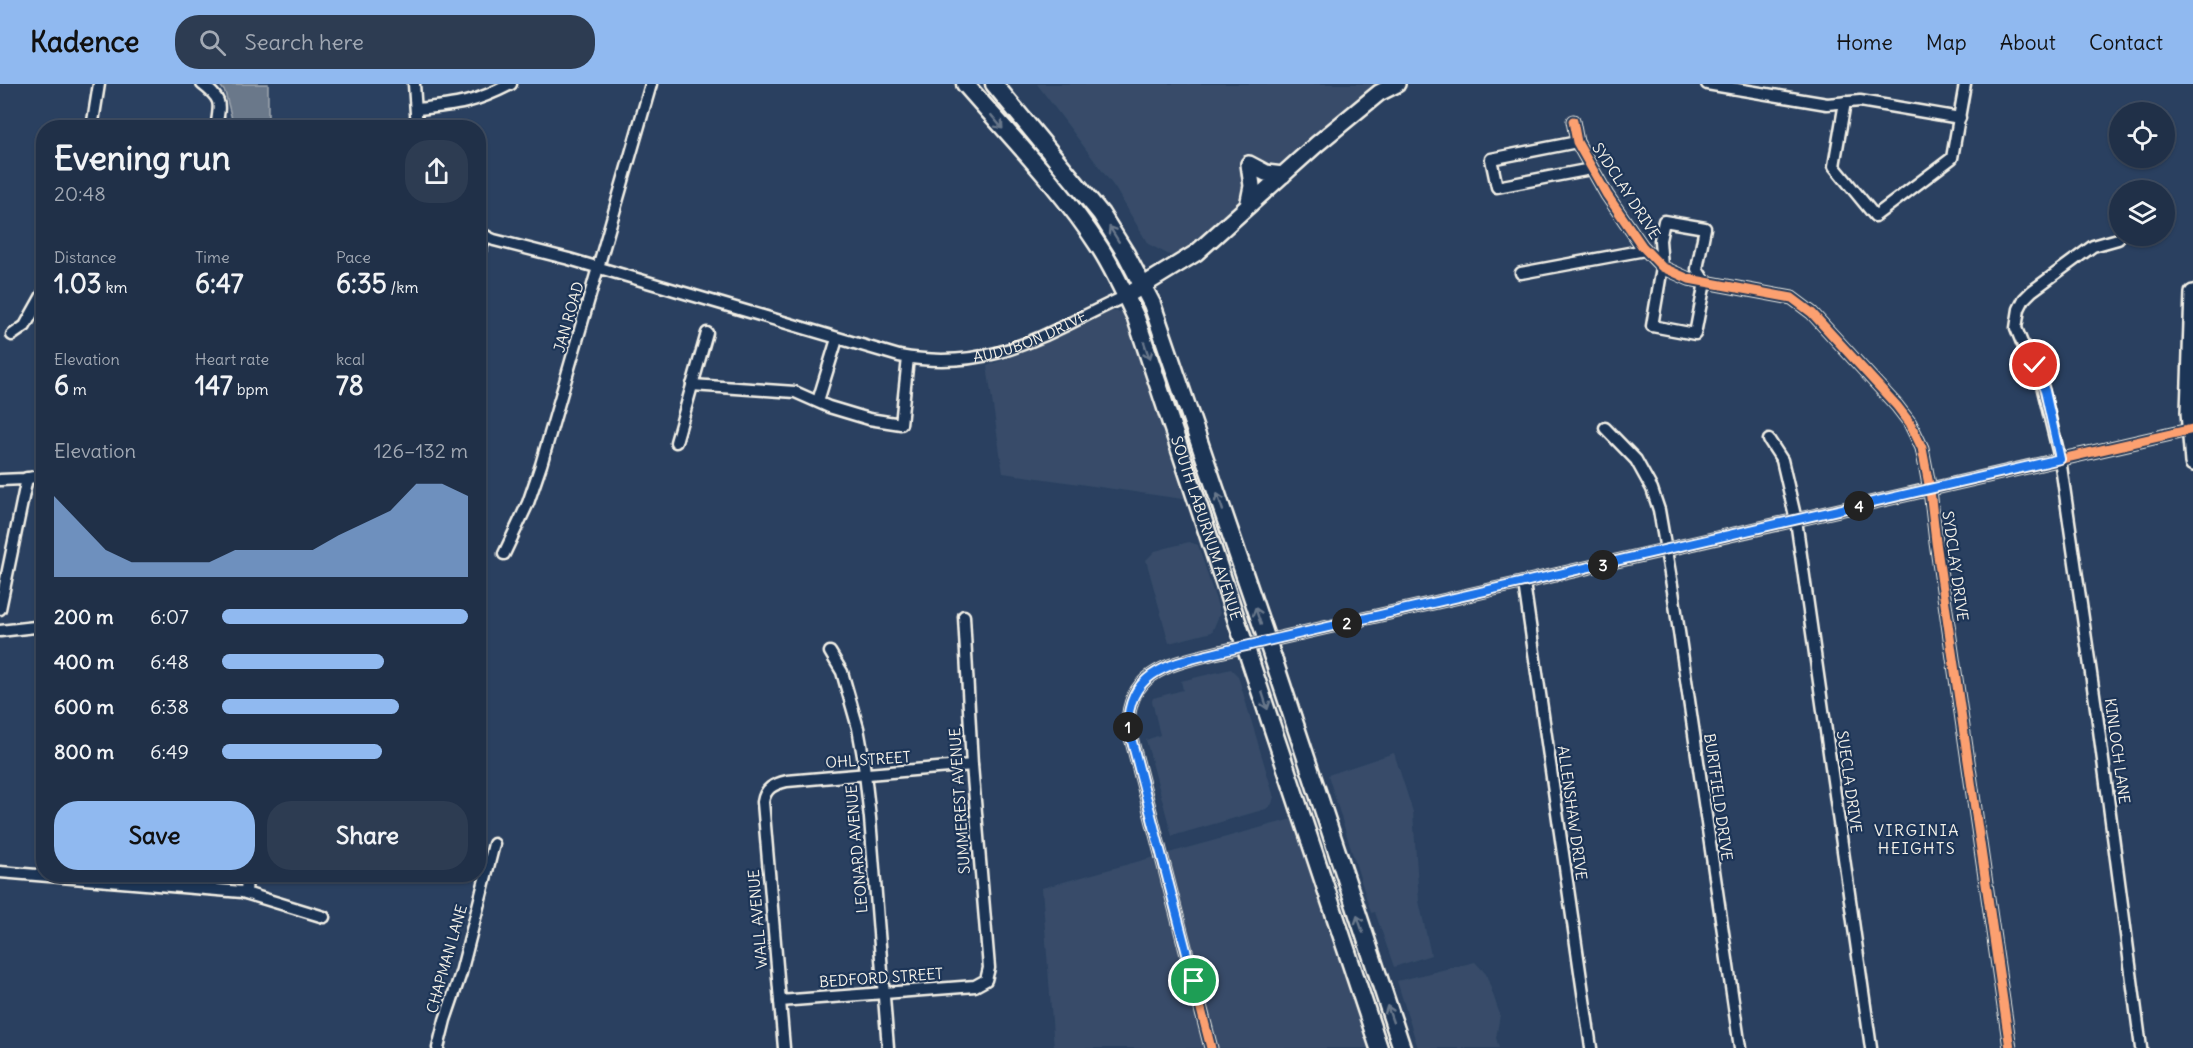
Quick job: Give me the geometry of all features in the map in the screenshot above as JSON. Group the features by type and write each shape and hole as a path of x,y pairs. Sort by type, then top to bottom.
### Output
{"main road":[{"name":"SOUTH LABURNUM AVENUE","path":"965,84 1079,218 1101,249 1126,296 1140,329 1247,646 1379,1048"},
{"name":"SOUTH LABURNUM AVENUE","path":"996,85 1101,214 1143,285 1162,329 1402,1048"}],"street":[{"path":"93,120 99,84"},
{"path":"202,84 217,96 221,109 217,120"},
{"path":"414,84 417,120"},
{"path":"417,109 463,105 511,84"},
{"name":"JAN ROAD","path":"504,554 528,503 541,465 651,84"},
{"path":"1707,84 1827,104 1860,101 1960,117"},
{"path":"1845,102 1834,166 1875,216 1952,158 1965,84"},
{"name":"AUDUBON DRIVE","path":"486,236 908,358 946,362 989,357 1029,342 1126,296 1196,253 1283,174 1379,93 1393,85"},
{"name":"SYDCLAY DRIVE","path":"1574,121 1577,142 1591,169 1645,250 1662,267 1689,279 1792,298 1812,313 1897,406 1910,423 1922,448 1930,490 2010,1048"},
{"path":"1577,142 1491,159 1497,187 1591,169"},
{"path":"1248,206 1252,186 1249,164 1266,173 1283,174"},
{"path":"1664,221 1705,228 1697,269 1705,282 1695,334 1652,326 1662,267 1660,240 1664,221"},
{"name":"KINLOCH LANE","path":"2109,242 2093,246 2032,291 2024,299 2019,309 2016,328 2039,373 2060,459 2141,1048"},
{"path":"1521,273 1645,250"},
{"path":"2193,293 2190,354 2193,463"},
{"path":"12,335 25,326 36,306"},
{"path":"676,442 707,333"},
{"path":"818,401 837,339"},
{"path":"692,385 795,392 869,420 901,424 908,358"},
{"name":"BURTFIELD DRIVE","path":"1605,428 1636,460 1652,489 1666,550 1740,1048"},
{"path":"1211,1048 1130,738 1128,714 1135,692 1158,670 1195,658 1267,641 2192,429"},
{"name":"SUECLA DRIVE","path":"1769,440 1782,460 1796,520 1870,1048"},
{"path":"0,480 36,476"},
{"path":"0,609 27,478"},
{"name":"ALLENSHAW DRIVE","path":"1524,583 1591,1048"},
{"name":"SUMMEREST AVENUE","path":"964,616 972,765 988,968 984,982"},
{"path":"0,631 36,627"},
{"name":"LEONARD AVENUE","path":"830,652 842,672 858,728 865,775 888,1048"},
{"name":"OHL STREET","path":"768,789 775,784 787,781 972,765"},
{"name":"WALL AVENUE","path":"768,789 763,802 784,1048"},
{"name":"CHAPMAN LANE","path":"486,875 494,844"},
{"path":"0,872 36,874"},
{"path":"150,882 246,893 324,917"},
{"path":"246,893 247,882"},
{"name":"CHAPMAN LANE","path":"438,1048 461,973 484,882"},
{"name":"BEDFORD STREET","path":"780,1001 975,986 984,982"}],"shaded area":[{"path":"219,84 268,84 268,120 232,120 225,92"},
{"path":"1037,84 1397,84 1183,262 1148,244 1115,188"},
{"path":"1110,311 1122,312 1128,319 1189,500 1003,473 987,366"},
{"path":"1189,542 1198,545 1220,613 1212,632 1169,643 1146,560 1155,551"},
{"path":"1231,669 1238,676 1274,797 1272,804 1266,809 1172,836 1146,740 1160,735 1153,698 1183,690 1181,681"},
{"path":"1394,753 1413,812 1419,901 1431,955 1394,967 1375,912 1371,913 1328,775"},
{"path":"1292,819 1369,1048 1054,1048 1042,888"},
{"path":"1475,962 1486,974 1500,1015 1496,1038 1499,1048 1418,1048 1397,981"}],"cycle path":[{"path":"1573,121 1577,142 1607,195 1642,246 1662,267 1689,279 1792,298 1812,313 1897,406 1910,423 1922,448 1930,490 2010,1048"},
{"path":"1211,1048 1128,726 1134,695 1152,675 1177,663 1214,653 2193,429"}],"district":[{"name":"VIRGINIA HEIGHTS","path":"1917,839"}],"route":[{"path":"1194,981 1128,726 1130,704 1135,692 1158,670 1195,658 1267,641 2060,459 2045,391 2035,365"}]}
